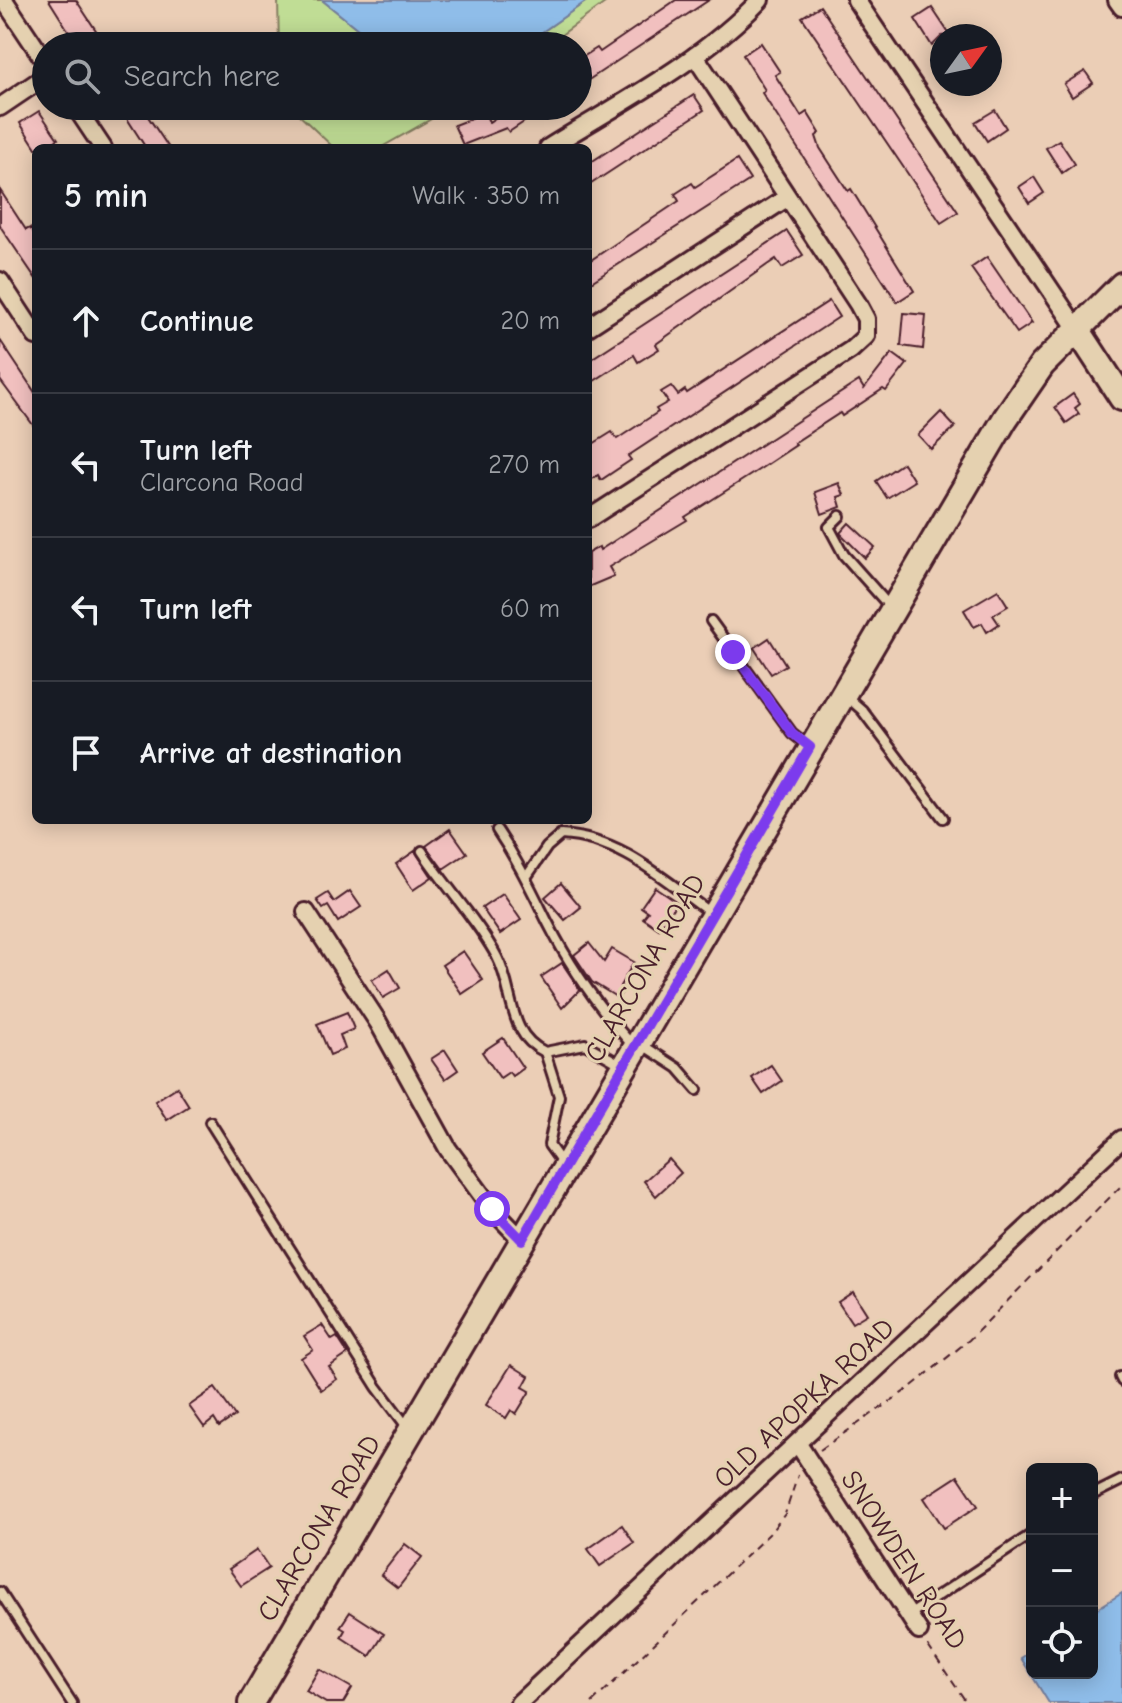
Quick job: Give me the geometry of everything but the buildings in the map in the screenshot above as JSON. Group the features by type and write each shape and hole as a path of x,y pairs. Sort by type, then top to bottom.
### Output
{"main road":[{"name":"CLARCONA ROAD","path":"251,1703 631,1051 1005,419 1042,365 1122,285"},
{"path":"1077,329 1122,398"}],"street":[{"path":"4,0 32,42"},
{"path":"554,144 695,56 735,26 760,0"},
{"path":"856,0 1077,329"},
{"path":"1117,0 1122,7"},
{"path":"592,516 851,350 866,336 866,319 858,304 785,199 695,56"},
{"path":"0,107 32,85"},
{"path":"84,120 100,144"},
{"path":"592,324 785,199"},
{"path":"0,281 32,330"},
{"path":"306,912 378,1022 448,1149 492,1209 522,1240"},
{"name":"OLD APOPKA ROAD","path":"519,1703 803,1451 1122,1139"},
{"name":"SNOWDEN ROAD","path":"803,1451 919,1631"}],"lane":[{"path":"840,516 829,527 834,541 892,609"},
{"path":"711,621 792,733 810,747"},
{"path":"842,693 862,710 943,818"},
{"path":"497,830 527,876 549,924 570,959 631,1051"},
{"path":"527,876 547,847 561,835 593,838 617,846 712,914"},
{"path":"422,851 496,956 515,1024 533,1046 545,1052 585,1044 631,1051 678,1068 697,1090"},
{"path":"545,1052 559,1096 549,1145 564,1167"},
{"path":"210,1122 377,1387 411,1432"},
{"path":"1098,1492 1122,1480"},
{"path":"908,1615 1030,1535"},
{"path":"0,1592 72,1703"}],"path":[{"path":"592,1703 769,1534 785,1514 803,1451 908,1389 969,1340 1122,1185"},
{"name":"SNOWDEN ROAD","path":"919,1631 967,1703"}],"green space":[{"path":"278,0 322,0 362,32 279,32"},
{"path":"588,0 609,0 565,32 542,32"},
{"path":"304,120 429,120 387,144 330,144"}],"water":[{"path":"322,0 588,0 542,32 362,32"},
{"path":"1122,1593 1122,1703 1049,1703 1034,1679 1098,1679 1098,1608"}],"route":[{"path":"492,1209 522,1240 810,747 796,738 733,652"}]}
